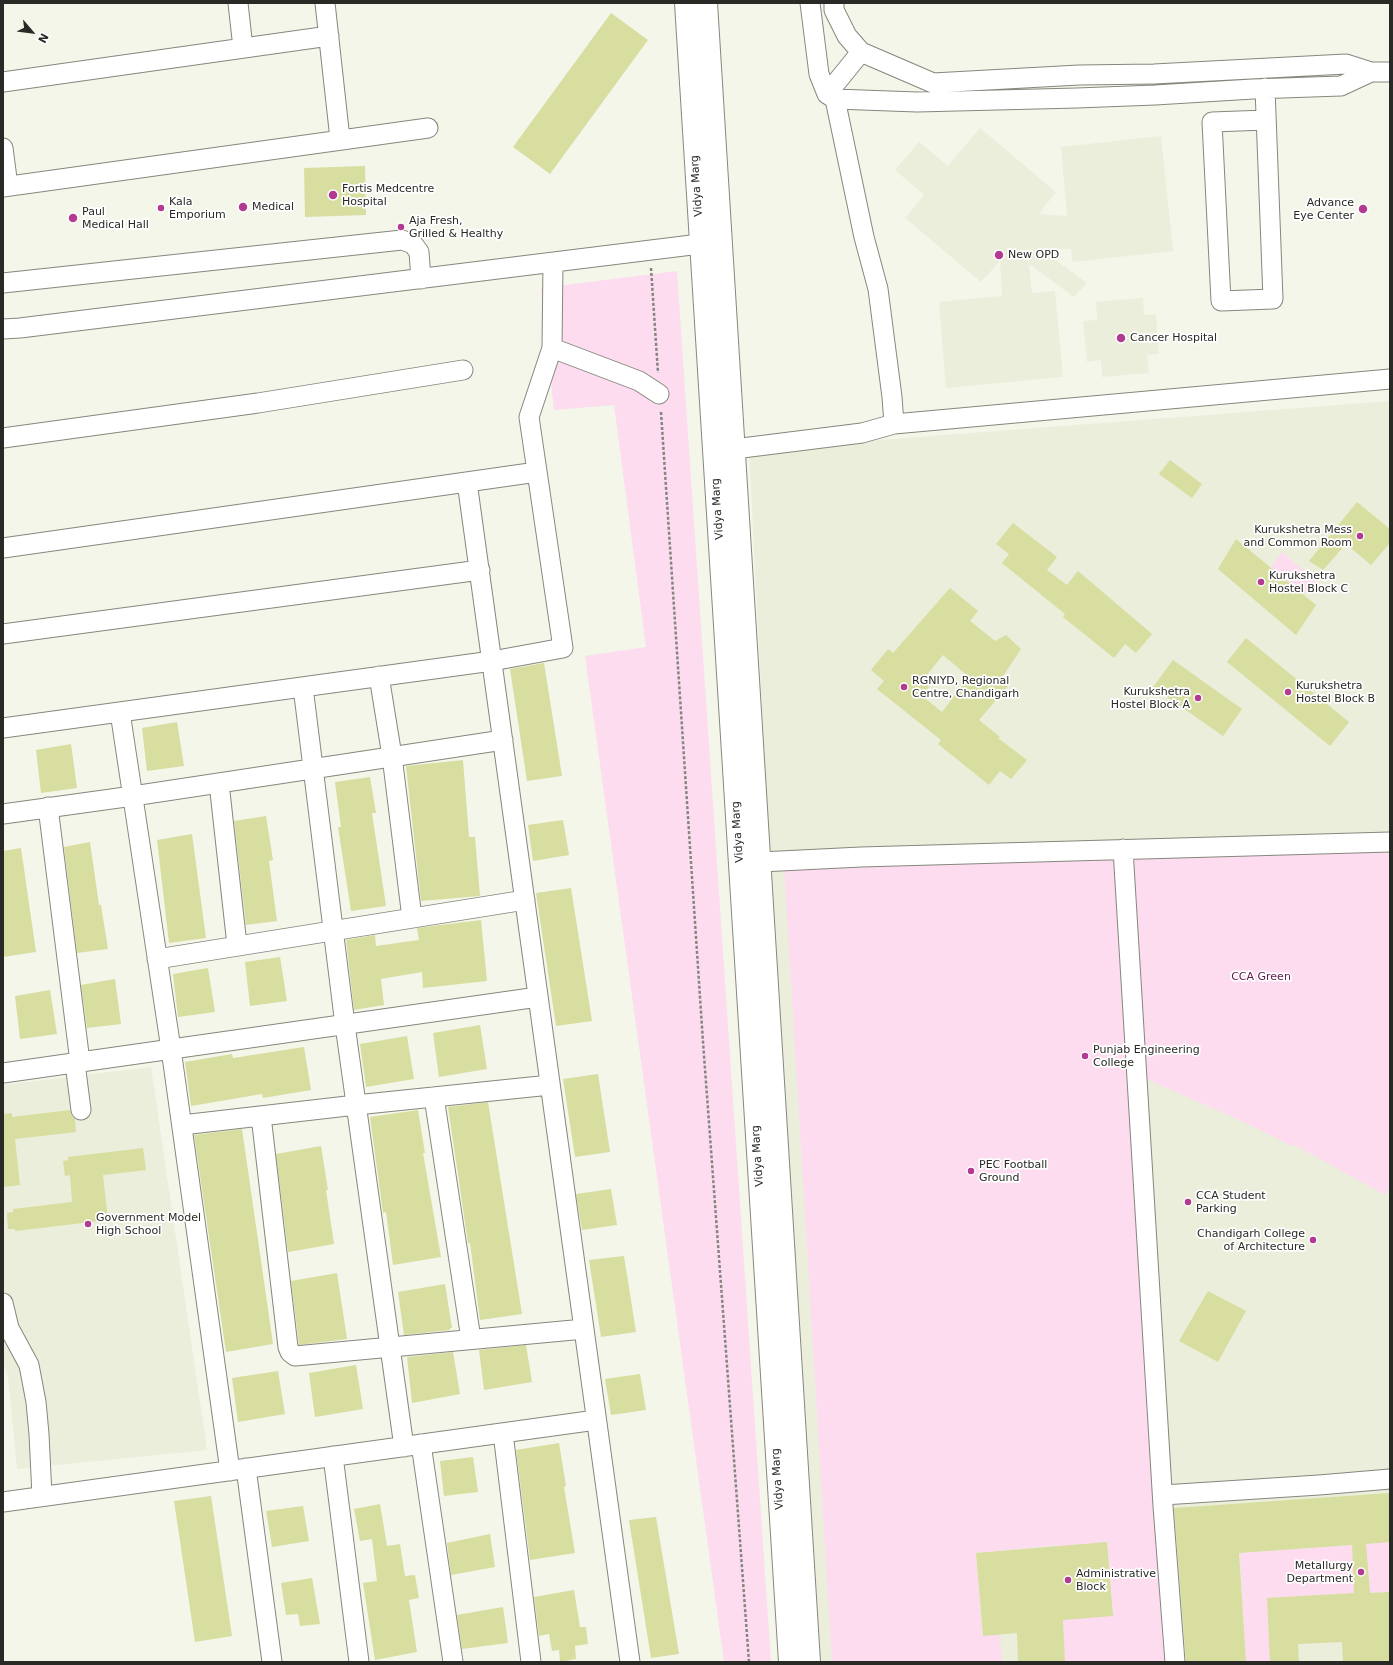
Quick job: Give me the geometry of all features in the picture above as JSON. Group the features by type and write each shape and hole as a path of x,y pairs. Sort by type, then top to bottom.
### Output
{"main road":[{"name":"Vidya Marg","path":"686,3 734,449 809,1662"},
{"name":"Vidya Marg","path":"706,3 711,243 790,1662"}],"street":[{"path":"238,3 243,48"},
{"path":"325,3 340,140"},
{"path":"810,3 819,74 831,96 864,237 878,289 894,424"},
{"path":"834,3 834,10 847,36 861,52 933,83 1079,75 1154,74 1346,64 1371,72 1390,72"},
{"path":"3,82 329,36"},
{"path":"831,96 861,52"},
{"path":"1250,69 1259,89 1266,120 1273,299 1221,301 1212,122 1266,120"},
{"path":"831,96 917,102 1155,95 1341,86 1371,72"},
{"path":"1154,74 1155,95"},
{"path":"1077,98 1079,75"},
{"path":"917,102 933,83"},
{"path":"3,148 6,187 428,128"},
{"path":"3,283 402,240 413,244 419,252 421,279"},
{"path":"3,329 711,243"},
{"path":"3,728 492,660 563,648 529,417 552,348 552,262"},
{"path":"552,348 639,381 659,394"},
{"path":"3,438 258,403 463,370"},
{"path":"734,449 862,433 894,424 1390,379"},
{"path":"3,548 536,472"},
{"path":"467,482 630,1662"},
{"path":"3,634 480,570"},
{"path":"379,676 392,756 412,918"},
{"path":"303,687 345,1025 390,1346 413,1445 453,1662"},
{"path":"120,712 182,1125 238,1469 272,1662"},
{"path":"3,814 133,796 503,740"},
{"path":"219,783 237,946"},
{"path":"48,808 77,1062 81,1110"},
{"path":"760,862 861,857 1390,842"},
{"path":"1123,849 1162,1495 1175,1662"},
{"path":"157,959 525,900"},
{"path":"3,1073 538,997"},
{"path":"182,1125 550,1085"},
{"path":"434,1097 471,1339"},
{"path":"261,1116 288,1347 290,1352 295,1356 584,1329"},
{"path":"3,1303 9,1328 29,1365 37,1408 42,1496"},
{"path":"3,1502 596,1420"},
{"path":"503,1433 531,1662"},
{"path":"333,1456 359,1662"},
{"path":"1162,1495 1390,1479"}],"path":[{"path":"650,250 703,1034 749,1662"}],"shaded area":[{"name":"New OPD","path":"980,128 1056,192 1039,214 1067,216 1061,147 1161,136 1173,251 1072,262 1071,249 1039,248 1087,283 1074,297 1029,264 1032,293 1055,291 1063,377 946,388 939,302 1002,296 1000,261 981,282 905,218 924,195 895,170 919,142 948,166"},
{"name":"Cancer Hospital","path":"1143,298 1144,315 1156,314 1159,354 1147,355 1149,373 1102,377 1101,360 1087,362 1083,321 1097,320 1096,302"},
{"name":"Punjab Engineering College","path":"1390,401 1390,1662 810,1662 749,450"},
{"name":"Government Model High School","path":"151,1067 207,1450 17,1469 8,1376 3,1363 3,1085"}],"green space":[{"path":"677,271 771,1662 724,1662 585,656 646,647 614,405 554,410 541,288"},
{"path":"1282,552 1316,581 1304,595 1271,567"},
{"name":"CCA Green","path":"1390,843 1390,1186 1385,1195 1295,1145 1294,1147 1244,1122 1139,1076 1124,852"},
{"name":"PEC Football Ground","path":"1122,852 1170,1662 1065,1662 1063,1620 1113,1615 1107,1542 1073,1545 1058,1555 1057,1545 976,1553 982,1635 1000,1635 1002,1662 832,1662 784,865"},
{"path":"1390,1542 1390,1592 1370,1593 1366,1544"},
{"path":"1352,1545 1354,1593 1267,1598 1270,1662 1246,1662 1240,1553"}],"building":[{"path":"611,13 648,40 550,174 513,147"},
{"path":"365,166 366,215 305,217 304,168"},
{"path":"1170,460 1202,484 1192,498 1159,474"},
{"name":"Kurukshetra Mess and Common Room","path":"1357,502 1390,529 1390,543 1371,565 1346,544 1323,570 1309,561"},
{"path":"1013,523 1057,557 1047,570 1067,585 1078,571 1152,634 1136,653 1125,644 1114,658 1063,617 1065,614 1002,563 1009,554 996,544"},
{"name":"Kurukshetra Hostel Block C","path":"1236,539 1316,605 1296,635 1218,569"},
{"name":"RGNIYD, Regional Centre, Chandigarh","path":"950,588 978,611 970,621 995,641 1006,635 1021,649 1001,679 1009,685 979,720 1000,737 998,738 1027,760 1011,779 1000,771 989,785 938,744 941,740 877,689 884,681 871,670 888,649 893,653","holes":["943,655 969,677 942,712 922,696 932,683 925,677"]},
{"name":"Kurukshetra Hostel Block B","path":"1246,638 1349,722 1330,746 1227,662"},
{"name":"Kurukshetra Hostel Block A","path":"1173,660 1242,709 1223,736 1153,687"},
{"path":"544,663 562,776 527,781 510,669"},
{"path":"177,722 184,766 147,771 142,728"},
{"path":"71,744 77,788 41,793 36,750"},
{"path":"463,760 469,837 475,837 480,896 421,901 406,766"},
{"path":"370,777 376,813 372,813 386,906 351,911 338,827 341,827 335,782"},
{"path":"266,816 273,860 269,861 277,921 246,925 234,821"},
{"path":"563,820 569,855 533,861 528,825"},
{"path":"192,834 206,938 169,943 157,840"},
{"path":"90,842 99,905 101,905 108,949 77,953 64,847"},
{"path":"21,848 36,952 3,957 3,851"},
{"path":"571,888 592,1021 556,1026 536,893"},
{"path":"481,920 487,981 423,988 422,972 381,979 384,1005 354,1010 346,940 375,935 376,946 419,940 417,928"},
{"path":"280,957 287,1001 250,1006 245,962"},
{"path":"208,968 215,1012 178,1017 173,974"},
{"path":"115,979 121,1024 87,1028 81,985"},
{"path":"50,990 57,1034 20,1039 15,996"},
{"path":"480,1025 487,1069 439,1077 433,1033"},
{"path":"407,1036 414,1079 366,1087 360,1044"},
{"path":"304,1047 311,1090 263,1098 262,1094 191,1106 185,1062 232,1054 233,1058"},
{"path":"598,1074 610,1152 575,1157 563,1079"},
{"path":"488,1102 522,1314 480,1320 470,1243 468,1243 448,1107"},
{"path":"70,1110 75,1119 76,1132 15,1139 20,1185 3,1187 3,1114 12,1113 12,1117"},
{"path":"418,1110 425,1153 423,1153 441,1257 393,1265 386,1212 383,1213 370,1117"},
{"path":"242,1129 273,1344 226,1352 194,1135"},
{"path":"321,1146 334,1244 288,1252 276,1154"},
{"path":"143,1148 146,1170 103,1175 108,1220 15,1231 15,1229 8,1229 7,1213 13,1212 13,1209 72,1202 70,1175 65,1176 63,1161 68,1160 68,1157"},
{"path":"611,1189 617,1225 582,1230 576,1194"},
{"path":"624,1256 636,1332 601,1337 589,1260"},
{"path":"337,1273 347,1339 299,1345 291,1281"},
{"path":"445,1284 452,1328 450,1328 450,1330 404,1335 398,1292"},
{"path":"1208,1291 1246,1311 1218,1362 1179,1341"},
{"path":"526,1345 532,1382 484,1390 479,1350"},
{"path":"453,1352 460,1394 412,1403 407,1357"},
{"path":"356,1365 363,1409 315,1417 309,1373"},
{"path":"278,1371 285,1414 238,1422 232,1378"},
{"path":"640,1374 646,1410 611,1415 605,1379"},
{"path":"559,1443 566,1486 564,1487 575,1553 530,1560 516,1450"},
{"path":"473,1457 478,1492 444,1496 440,1461"},
{"path":"1390,1493 1390,1542 1366,1544 1370,1593 1390,1592 1390,1662 1343,1662 1342,1642 1298,1644 1299,1662 1270,1662 1267,1598 1354,1593 1352,1545 1239,1553 1246,1662 1186,1662 1174,1508"},
{"path":"211,1496 232,1636 195,1642 174,1501"},
{"path":"380,1504 387,1546 400,1544 405,1576 415,1575 419,1598 409,1600 417,1652 375,1660 363,1583 377,1581 372,1539 360,1541 354,1509"},
{"path":"303,1506 309,1541 272,1547 266,1511"},
{"path":"656,1517 679,1654 651,1658 629,1520"},
{"path":"490,1534 495,1567 451,1575 447,1543"},
{"path":"1107,1542 1113,1616 1063,1620 1065,1662 1018,1662 1017,1633 983,1636 976,1553"},
{"path":"312,1578 320,1624 300,1626 298,1614 286,1615 281,1583"},
{"path":"574,1590 580,1627 586,1627 588,1644 575,1646 576,1659 560,1662 559,1650 552,1651 549,1634 539,1636 534,1597"},
{"path":"503,1607 508,1643 462,1649 457,1615"}],"place":[{"name":"Fortis Medcentre Hospital","path":"333,195"},
{"name":"Medical","path":"243,207"},
{"name":"Kala Emporium","path":"161,208"},
{"name":"Advance Eye Center","path":"1363,209"},
{"name":"Paul Medical Hall","path":"73,218"},
{"name":"Aja Fresh, Grilled & Healthy","path":"401,227"},
{"name":"New OPD","path":"999,255"},
{"name":"Cancer Hospital","path":"1121,338"},
{"name":"Kurukshetra Mess and Common Room","path":"1360,536"},
{"name":"Kurukshetra Hostel Block C","path":"1261,582"},
{"name":"RGNIYD, Regional Centre, Chandigarh","path":"904,687"},
{"name":"Kurukshetra Hostel Block B","path":"1288,692"},
{"name":"Kurukshetra Hostel Block A","path":"1198,698"},
{"name":"Punjab Engineering College","path":"1085,1056"},
{"name":"PEC Football Ground","path":"971,1171"},
{"name":"CCA Student Parking","path":"1188,1202"},
{"name":"Government Model High School","path":"88,1224"},
{"name":"Chandigarh College of Architecture","path":"1313,1240"},
{"name":"Metallurgy Department","path":"1361,1572"},
{"name":"Administrative Block","path":"1068,1580"}]}
